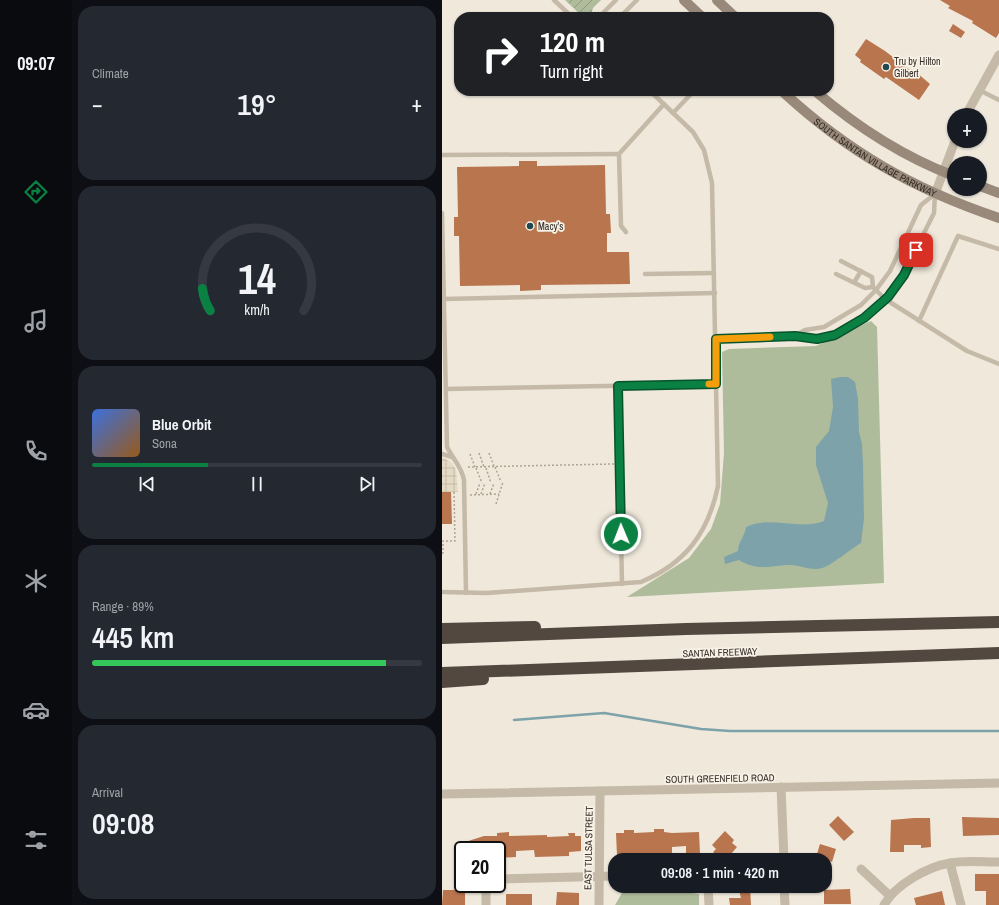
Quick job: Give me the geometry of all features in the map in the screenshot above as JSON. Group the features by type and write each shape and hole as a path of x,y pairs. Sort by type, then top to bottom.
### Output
{"highway":[{"path":"442,638 686,629 999,622"},
{"path":"442,629 535,627 686,629"},
{"name":"SANTAN FREEWAY","path":"442,673 999,653"},
{"path":"442,682 481,680 516,670"}],"main road":[{"path":"684,0 697,12"},
{"path":"717,0 730,12"},
{"name":"SOUTH SANTAN VILLAGE PARKWAY","path":"787,96 811,118 852,148 890,171 935,194 999,218"},
{"name":"SOUTH SANTAN VILLAGE PARKWAY","path":"822,96 857,123 879,137 918,160 947,173"},
{"path":"987,189 999,193"}],"street":[{"path":"970,108 999,55"},
{"path":"935,194 952,148"},
{"name":"SOUTH GREENFIELD ROAD","path":"442,794 999,783"},
{"path":"781,787 784,853"},
{"name":"EAST TULSA STREET","path":"598,905 600,875 600,791"},
{"path":"884,905 889,895 908,880 950,863 999,862"},
{"path":"950,863 961,905"},
{"path":"861,869 889,895"},
{"path":"506,879 608,876"},
{"path":"486,893 486,905"},
{"path":"708,893 709,905"},
{"path":"784,893 785,905"}],"lane":[{"path":"554,0 567,12"},
{"path":"604,12 616,0"},
{"path":"625,12 637,0"},
{"path":"979,90 999,100"},
{"path":"442,592 487,593 641,582 663,572 682,556 705,528 718,486 712,183 708,160 693,132 655,96"},
{"path":"673,113 689,96"},
{"path":"626,232 621,226 619,154 664,104"},
{"path":"442,155 619,154"},
{"path":"795,336 805,330 824,327 861,305 890,271 922,205 935,194"},
{"path":"716,339 795,336 817,339 835,335 864,318 886,299 904,275 934,213 935,194"},
{"path":"442,213 446,389 444,415 447,447 452,457 462,470 464,480 466,593"},
{"path":"919,320 958,236 999,249"},
{"path":"841,261 872,277 874,289"},
{"path":"855,281 861,271"},
{"path":"645,274 714,273"},
{"path":"836,274 855,281 865,288 874,289 886,299 967,351 999,364"},
{"path":"444,299 715,293"},
{"path":"446,389 716,384"},
{"path":"618,386 622,584"},
{"path":"442,454 452,457"}],"path":[{"path":"489,453 502,482 496,504"},
{"path":"470,454 481,483 476,494"},
{"path":"479,454 493,483 490,494"},
{"path":"468,467 614,464"},
{"path":"481,494 485,483"},
{"path":"442,553 443,541 455,541 454,492"},
{"path":"470,494 499,494"}],"green space":[{"path":"565,0 601,0 593,8 592,12 578,12"},
{"path":"871,321 877,327 884,583 627,597 689,558 711,529 720,504 724,453 722,352 729,349 816,346"},
{"path":"622,893 699,894 699,905 615,905"}],"shaded area":[{"path":"442,457 451,462 456,470 458,492 442,492"}],"water":[{"path":"848,377 855,382 858,399 859,432 862,444 863,465 864,519 861,543 831,564 818,569 792,565 759,567 746,564 739,560 725,564 724,557 738,551 746,527 765,522 814,524 824,521 828,503 816,465 816,447 829,431 833,407 831,379"}],"building":[{"path":"940,0 999,0 999,33 996,38 972,23 973,21 948,8 950,6"},
{"path":"953,24 965,32 961,38 949,31"},
{"name":"Tru by Hilton Gilbert","path":"866,39 885,51 915,74 916,72 930,84 919,100 886,77 884,79 860,62 861,60 855,55"},
{"path":"519,161 537,161 537,166 605,165 606,214 610,214 611,233 607,233 607,252 629,252 630,284 541,285 541,290 520,291 520,285 460,286 459,236 454,236 454,217 458,217 457,167 519,166"},
{"path":"442,492 451,492 452,524 442,524"},
{"path":"838,816 854,832 844,841 829,825"},
{"path":"962,817 999,818 999,835 963,836"},
{"path":"930,818 931,847 921,848 921,845 904,845 904,852 890,852 891,820"},
{"path":"654,829 664,829 664,832 672,833 699,832 700,853 686,853 686,846 672,847 672,853 617,853 616,833 624,833 624,830 634,830 634,833 654,832"},
{"path":"725,831 734,840 732,843 737,847 732,853 714,853 713,852 716,849 712,845"},
{"path":"509,832 509,836 547,835 547,837 569,836 568,833 575,833 575,836 581,836 581,851 569,852 569,856 535,857 534,850 516,851 516,857 506,858 506,841 468,841 484,836 497,836 497,833"},
{"path":"820,844 836,849 832,862 832,853 817,853"},
{"path":"975,874 999,874 999,905 986,905 986,891 975,891"},
{"path":"850,889 851,904 824,904 824,893 832,893 832,890"},
{"path":"443,890 454,890 454,893 465,893 465,905 442,905"},
{"path":"942,891 945,905 916,905 914,898"},
{"path":"557,892 579,893 579,905 556,905"},
{"path":"740,893 750,893 751,905 730,905 729,898 741,898"},
{"path":"506,894 532,894 532,905 506,905"}],"waterway":[{"path":"514,720 604,713 701,729 730,731 999,731"}],"slow traffic":[{"path":"709,384 716,384 716,339 770,337"}],"place":[{"name":"Tru by Hilton Gilbert","path":"886,67"},
{"name":"Macy's","path":"530,226"}],"route":[{"path":"621,534 618,386 716,384 716,339 795,336 817,339 835,335 864,318 888,297 904,275 916,250"}]}
